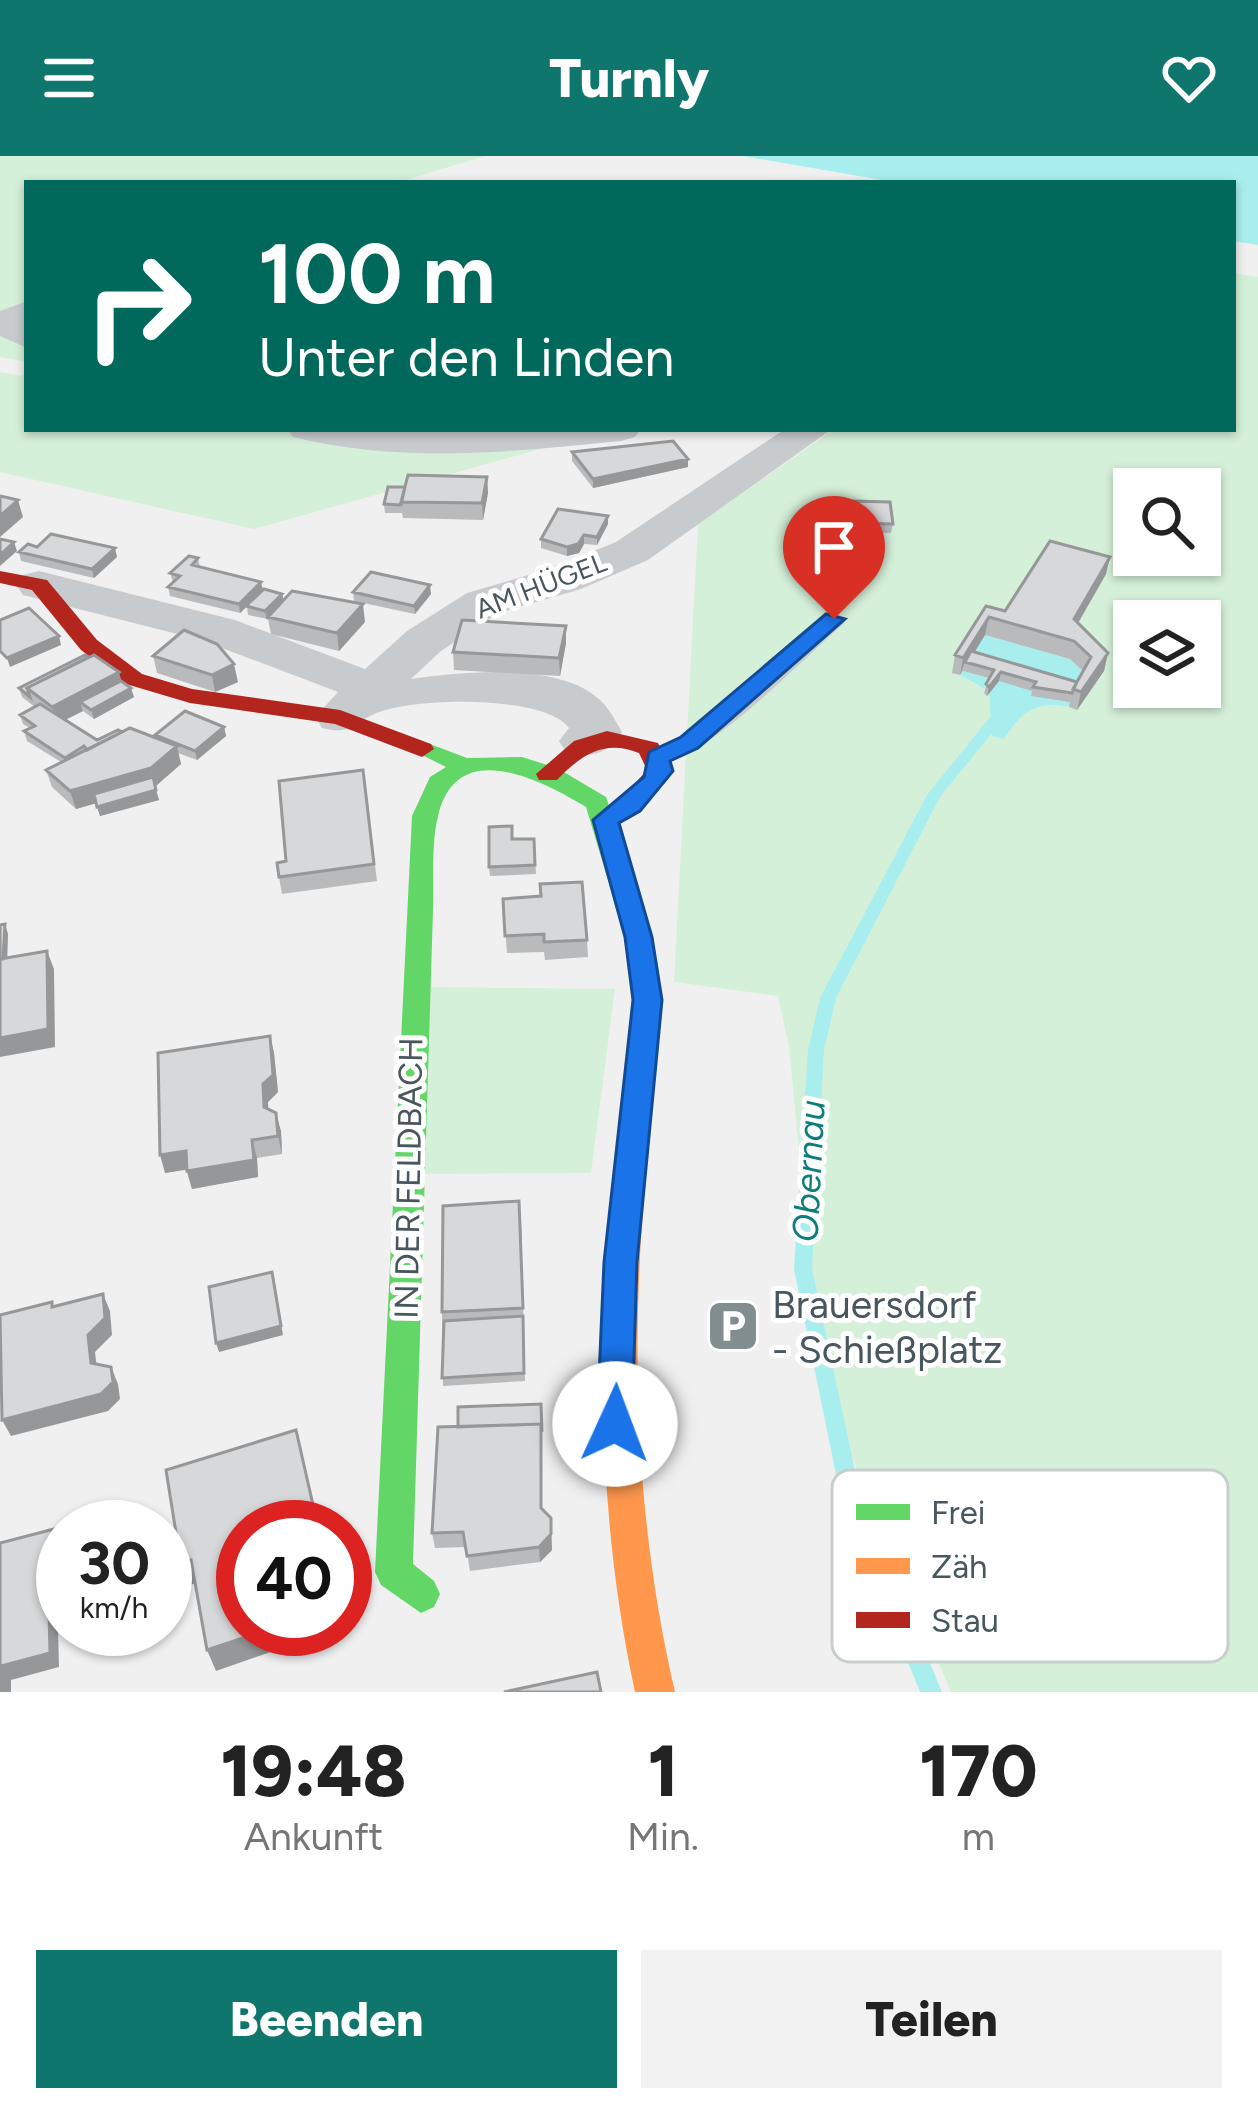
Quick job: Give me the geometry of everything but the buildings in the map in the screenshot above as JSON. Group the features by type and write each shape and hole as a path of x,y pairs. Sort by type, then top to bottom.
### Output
{"street":[{"path":"24,314 5,323 24,335"},
{"path":"335,432 419,441 510,440 591,432"},
{"name":"AM HÜGEL","path":"355,702 483,603 565,579 632,551 808,432"},
{"path":"20,581 218,630 465,766 513,762 548,774 586,793 605,820 639,937 647,1000 620,1262 615,1424 641,1637 655,1692"},
{"path":"20,581 134,679 190,696 355,702 492,686 533,690 580,707 597,732 548,774"},
{"path":"584,741 622,737 637,741 657,758 660,771 653,782 631,805 605,820"},
{"name":"IN DER FELDBACH","path":"422,1594 394,1572 405,1359 408,1073 425,816 439,783 465,766"}],"lane":[{"path":"657,758 690,742 834,619"}],"green space":[{"path":"0,156 485,156 406,180 24,180 24,361 0,357"},
{"path":"1236,273 1258,277 1258,1692 951,1692 938,1662 1228,1662 1228,1470 857,1470 822,1386 789,1047 778,996 674,982 698,524 831,432 1236,432"},
{"path":"0,372 22,376 24,432 601,432 254,529 0,472"},
{"path":"428,987 615,989 591,1173 421,1174"}],"water":[{"path":"743,156 1258,156 1258,245 1236,241 1236,180 882,180"},
{"path":"985,635 1070,659 1086,674 1077,691 970,660"},
{"path":"963,671 1035,691 1032,696 1040,693 1072,702 1069,707 1047,705 1030,710 1004,739 992,736 989,691 960,675"}],"waterway":[{"name":"Obernau","path":"845,1470 803,1269 816,1050 828,998 934,795 1021,688"},
{"name":"Obernau","path":"919,1662 931,1692"}],"traffic: fast":[{"path":"422,749 465,766 513,762 548,774 597,803 639,937 648,1000 630,1173"},
{"path":"421,1594 394,1572 419,910 425,816 439,783 465,766"}],"traffic: slow":[{"path":"630,1173 620,1303 619,1434 630,1564 655,1692"}],"traffic: jam":[{"path":"0,577 39,585 89,645 134,679 190,696 340,717 422,749"},
{"path":"548,774 594,742 620,739 649,748 660,771 630,805 606,820"}],"place":[{"name":"Brauersdorf - Schießplatz","path":"733,1326"}],"route":[{"path":"615,1424 620,1262 647,1000 639,937 605,820 631,805 653,782 660,771 657,758 690,742 834,619"}]}
